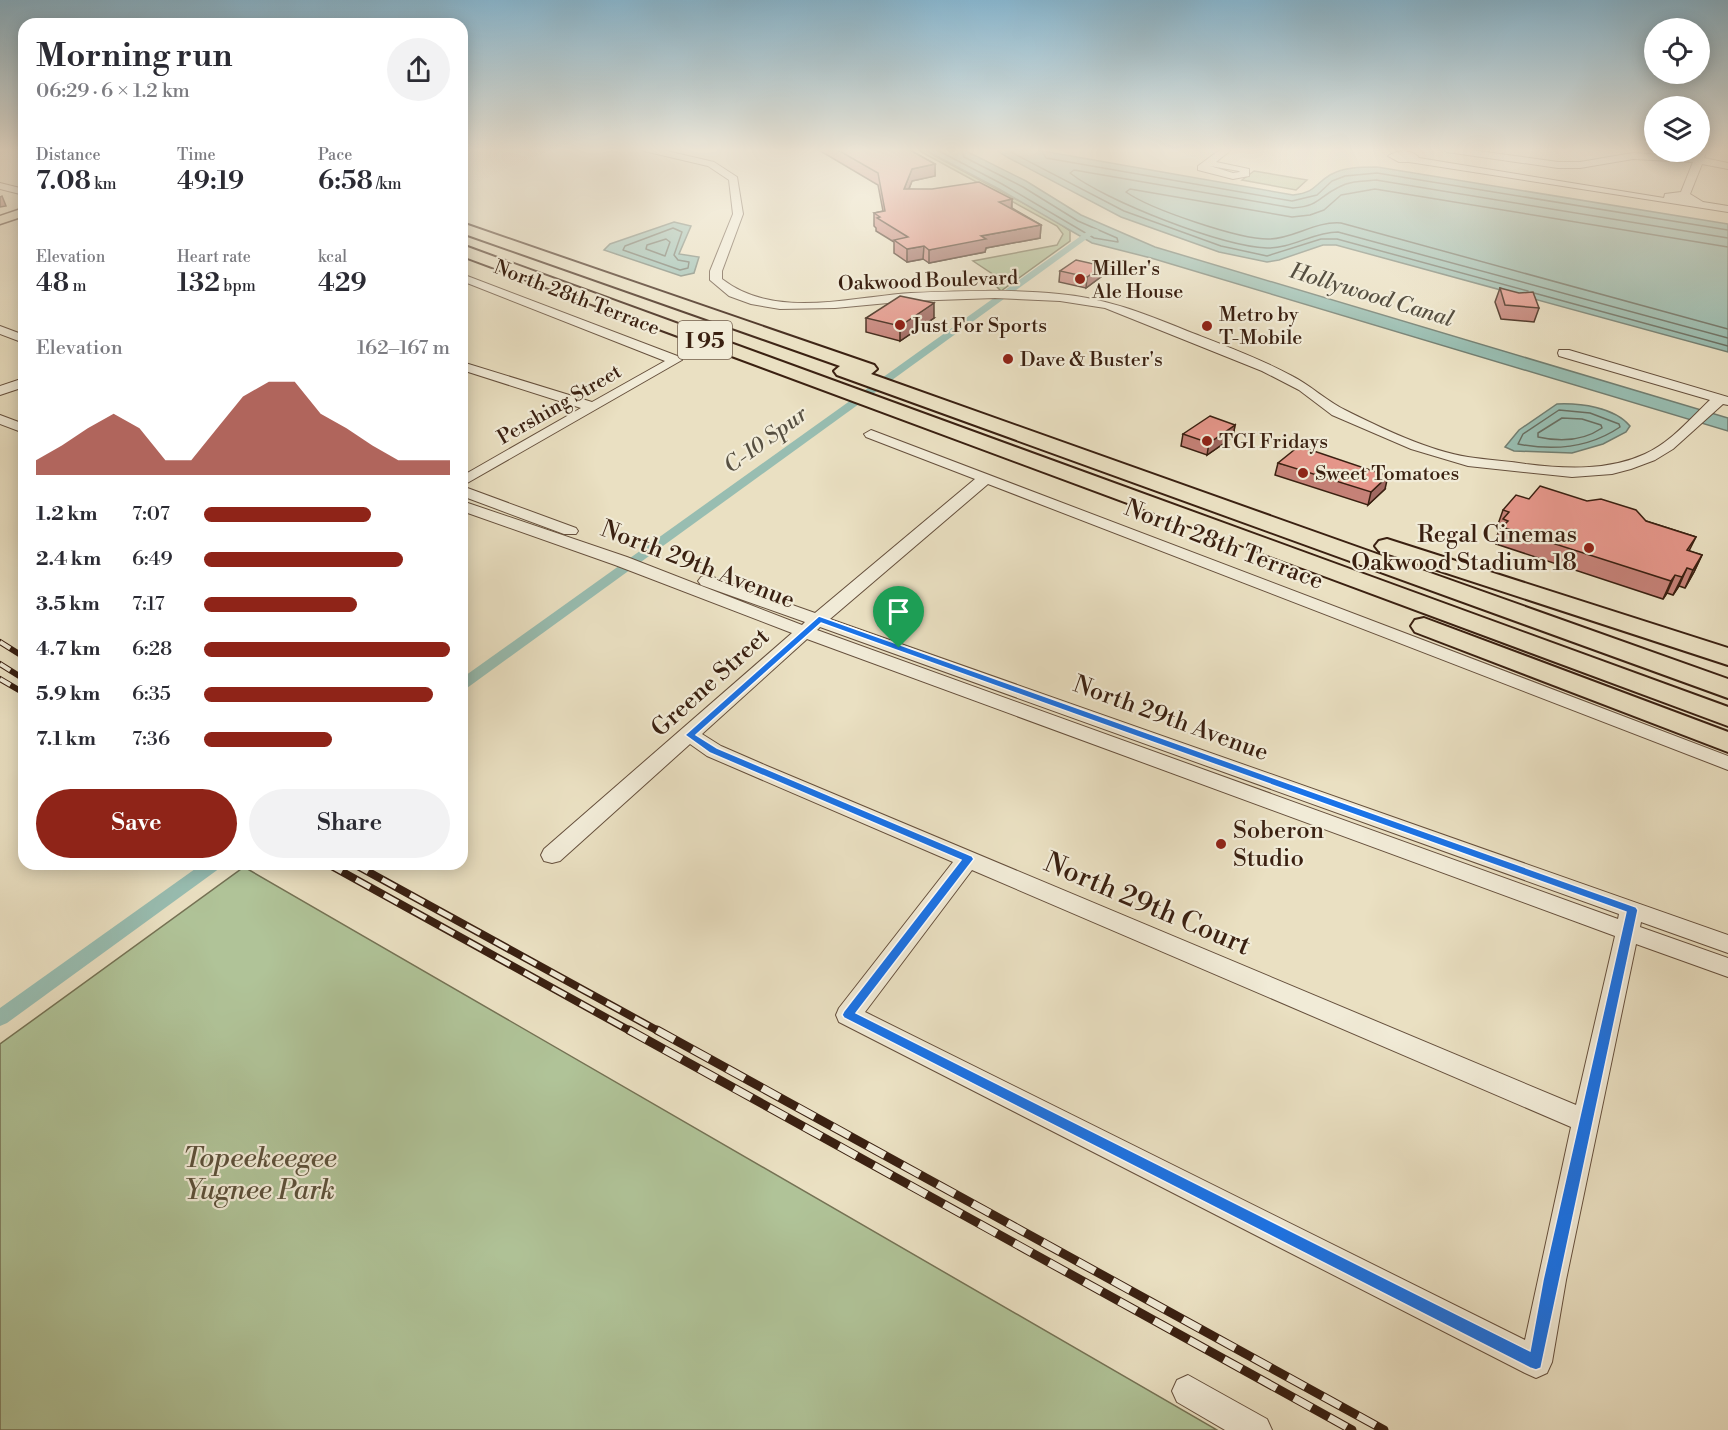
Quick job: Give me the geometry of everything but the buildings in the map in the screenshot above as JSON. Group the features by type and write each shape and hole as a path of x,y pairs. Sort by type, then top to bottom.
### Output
{"highway":[{"path":"469,216 638,282 664,299"},
{"name":"I 95","path":"468,230 664,299 855,381 893,394 1013,454 1728,717"},
{"path":"468,237 855,381"},
{"path":"468,246 855,381"},
{"name":"I 95","path":"468,252 570,290 893,394 1165,477 1728,675"},
{"path":"468,260 520,278 570,290"},
{"path":"893,394 1728,689"},
{"path":"893,394 1728,705"},
{"path":"1013,454 1031,466 1375,608 1728,743"},
{"path":"1165,477 1728,657"}],"main road":[{"path":"0,226 18,220"}],"street":[{"name":"Oakwood Boulevard","path":"737,216 716,271 716,280 731,293 755,301 814,306 906,297 1012,297 1081,300 1126,311 1273,370 1337,412 1430,450 1467,462 1564,472 1595,471 1627,466 1660,452 1706,411 1725,401"},
{"name":"North 28th Terrace","path":"468,279 675,360"},
{"path":"0,330 18,337"},
{"path":"0,343 18,349"},
{"path":"1564,353 1725,401"},
{"name":"Pershing Street","path":"468,479 675,360"},
{"path":"468,368 593,407"},
{"path":"0,392 18,384"},
{"path":"0,419 18,426"},
{"name":"North 28th Terrace","path":"871,434 1728,763"},
{"name":"Greene Street","path":"552,855 812,625 985,479"},
{"name":"North 29th Avenue","path":"468,493 633,560 1630,920 1728,944"},
{"name":"North 29th Avenue","path":"468,508 633,560"},
{"name":"North 29th Court","path":"690,735 714,751 1586,1121"},
{"path":"968,859 848,1015 1536,1362 1551,1280 1630,920"},
{"name":"North 29th Avenue","path":"1630,920 1728,968"},
{"path":"1188,1391 1256,1430"}],"green space":[{"path":"1038,216 1047,216 1070,231 1070,241 1001,291 990,280 994,275 973,261 1057,245 1063,234 1057,226"},
{"name":"Topeekeegee Yugnee Park","path":"240,870 249,870 1217,1430 0,1430 0,1044"}],"water":[{"path":"1045,216 1083,216 1155,247 1728,418 1728,431 1151,258 1092,243"},
{"path":"1119,216 1677,216 1728,224 1728,352 1336,245 1323,245 1267,262 1219,252"},
{"path":"674,222 691,226 679,254 699,257 694,273 681,276 604,250 610,244"},
{"path":"1557,404 1576,404 1606,410 1630,426 1626,432 1603,444 1572,453 1514,451 1505,447 1519,430"}],"waterway":[{"name":"C-10 Spur","path":"468,681 1095,230"},
{"name":"C-10 Spur","path":"0,1018 206,870"}],"railway":[{"path":"0,642 18,653"},
{"path":"0,664 18,675"},
{"path":"0,679 18,690"},
{"path":"339,870 632,1032"},
{"path":"365,870 660,1032"},
{"path":"629,1030 1352,1430"},
{"path":"657,1030 1384,1430"}],"place":[{"name":"Miller's Ale House","path":"1080,279"},
{"name":"Just For Sports","path":"900,325"},
{"name":"Metro by T-Mobile","path":"1207,326"},
{"name":"Dave & Buster's","path":"1008,359"},
{"name":"TGI Fridays","path":"1207,441"},
{"name":"Sweet Tomatoes","path":"1303,473"},
{"name":"Regal Cinemas Oakwood Stadium 18","path":"1589,548"},
{"name":"Soberon Studio","path":"1221,844"}],"route":[{"path":"819,619 899,648 1632,910 1551,1280 1536,1362 848,1015 968,859 714,751 690,735 819,619"}],"water label":[{"name":"Hollywood Canal","path":"1372,294"}]}
